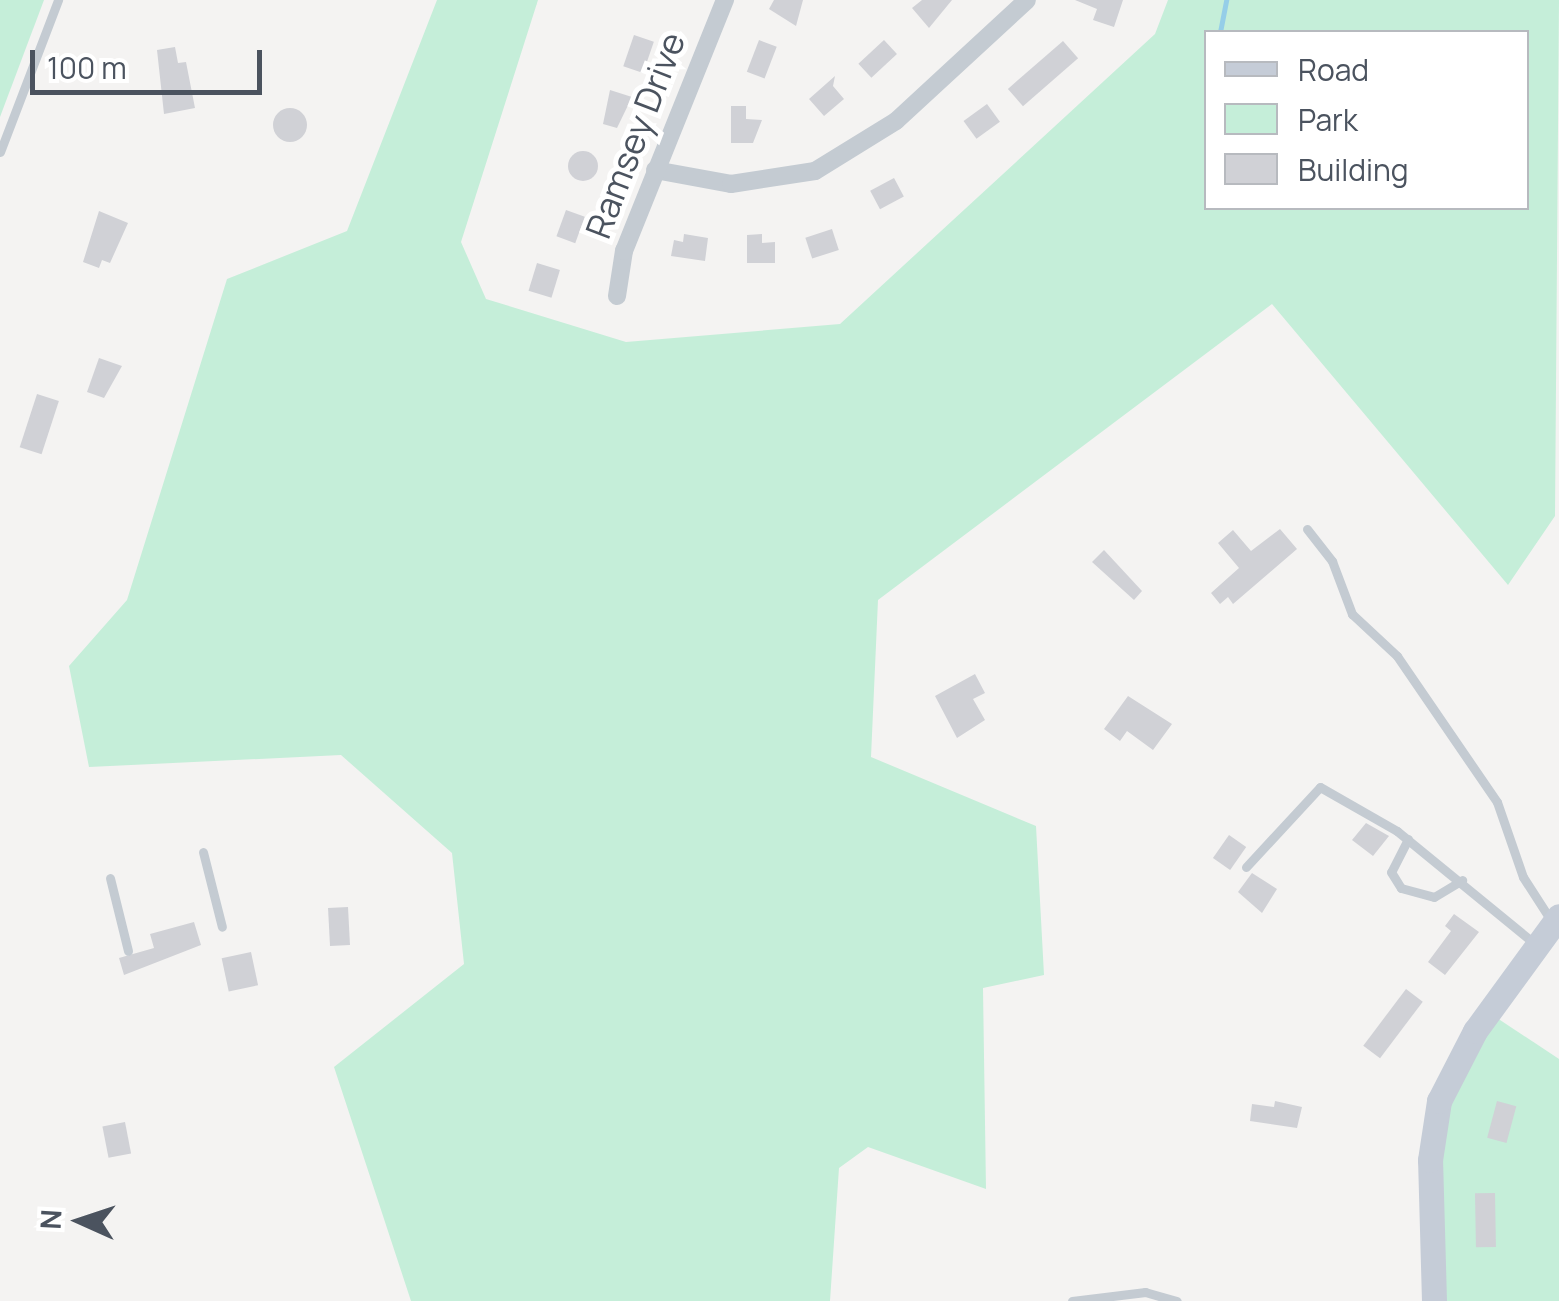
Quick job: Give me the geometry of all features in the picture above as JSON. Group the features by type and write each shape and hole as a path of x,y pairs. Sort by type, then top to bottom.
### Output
{"street":[{"name":"Ramsey Drive","path":"616,296 624,251 725,0"},
{"path":"655,170 731,184 815,171 896,121 1027,0"},
{"path":"1434,1301 1430,1160 1439,1101 1474,1031 1556,920"}],"lane":[{"path":"0,152 58,0"},
{"path":"1307,529 1332,560 1352,614 1398,656 1497,802 1523,877 1556,920"},
{"path":"1246,867 1320,786 1408,838 1536,946"},
{"path":"1408,838 1391,872 1400,888 1434,897 1462,880"},
{"path":"203,852 222,927"},
{"path":"110,878 128,950"},
{"path":"1072,1301 1146,1292 1177,1301"}],"green space":[{"path":"0,0 44,0 0,117"},
{"path":"437,0 538,0 461,242 486,299 626,342 840,324 1155,34 1168,0 1559,0 1555,516 1508,585 1272,304 878,600 871,757 1036,826 1044,975 983,988 986,1189 868,1147 839,1168 830,1301 411,1301 334,1067 464,964 452,853 341,755 89,767 69,666 127,600 227,279 347,231"},
{"path":"1488,1012 1559,1059 1559,1301 1434,1301 1433,1130"}],"building":[{"path":"774,0 803,0 796,26 769,9"},
{"path":"922,0 952,0 929,28 912,8"},
{"path":"1075,0 1123,0 1114,27 1093,20 1097,9"},
{"path":"634,35 654,42 643,73 623,66"},
{"path":"759,40 777,47 765,79 747,72"},
{"path":"884,40 897,54 871,78 858,64"},
{"path":"1063,41 1078,58 1023,106 1008,89"},
{"path":"175,47 178,63 186,62 195,108 164,114 157,50"},
{"path":"835,76 833,86 844,99 824,116 809,99"},
{"path":"610,90 632,97 617,128 603,124"},
{"path":"987,104 1000,122 976,139 964,121"},
{"path":"731,106 746,106 746,119 762,120 753,143 731,143"},
{"path":"290,108 302,113 307,125 302,137 290,142 278,137 273,125 278,113"},
{"path":"583,151 594,155 598,166 594,177 583,181 572,177 568,166 572,155"},
{"path":"894,178 904,197 880,209 870,191"},
{"path":"566,210 585,217 575,243 556,236"},
{"path":"99,211 128,223 110,263 102,260 99,268 83,262"},
{"path":"832,229 839,250 812,259 805,238"},
{"path":"684,234 708,238 705,261 671,256 674,240 683,242"},
{"path":"762,234 762,243 775,242 775,263 747,263 747,235"},
{"path":"537,263 560,270 551,298 529,291"},
{"path":"99,358 122,366 104,398 87,392"},
{"path":"37,394 59,401 42,454 20,447"},
{"path":"1280,529 1297,549 1233,604 1228,597 1220,604 1211,593 1239,568 1218,543 1233,530 1251,551"},
{"path":"1104,550 1142,591 1134,600 1092,562"},
{"path":"975,674 985,693 973,699 985,720 957,738 935,696"},
{"path":"1128,696 1172,724 1153,750 1127,731 1120,741 1104,729"},
{"path":"1366,823 1389,836 1373,856 1352,840"},
{"path":"1229,835 1246,847 1230,870 1213,858"},
{"path":"1252,873 1277,889 1262,913 1238,892"},
{"path":"348,907 350,945 330,946 328,908"},
{"path":"1454,914 1479,932 1445,975 1428,962 1451,931 1445,926"},
{"path":"194,922 201,945 124,975 119,958 154,948 150,934"},
{"path":"251,952 258,985 229,991 222,958"},
{"path":"1406,989 1423,1002 1380,1058 1363,1046"},
{"path":"1275,1101 1302,1107 1297,1128 1250,1121 1252,1104 1274,1107"},
{"path":"1497,1101 1516,1106 1506,1143 1487,1138"},
{"path":"125,1122 131,1153 109,1158 102,1126"},
{"path":"1475,1193 1495,1193 1496,1247 1476,1247"}],"waterway":[{"path":"1220,30 1226,0"}]}
